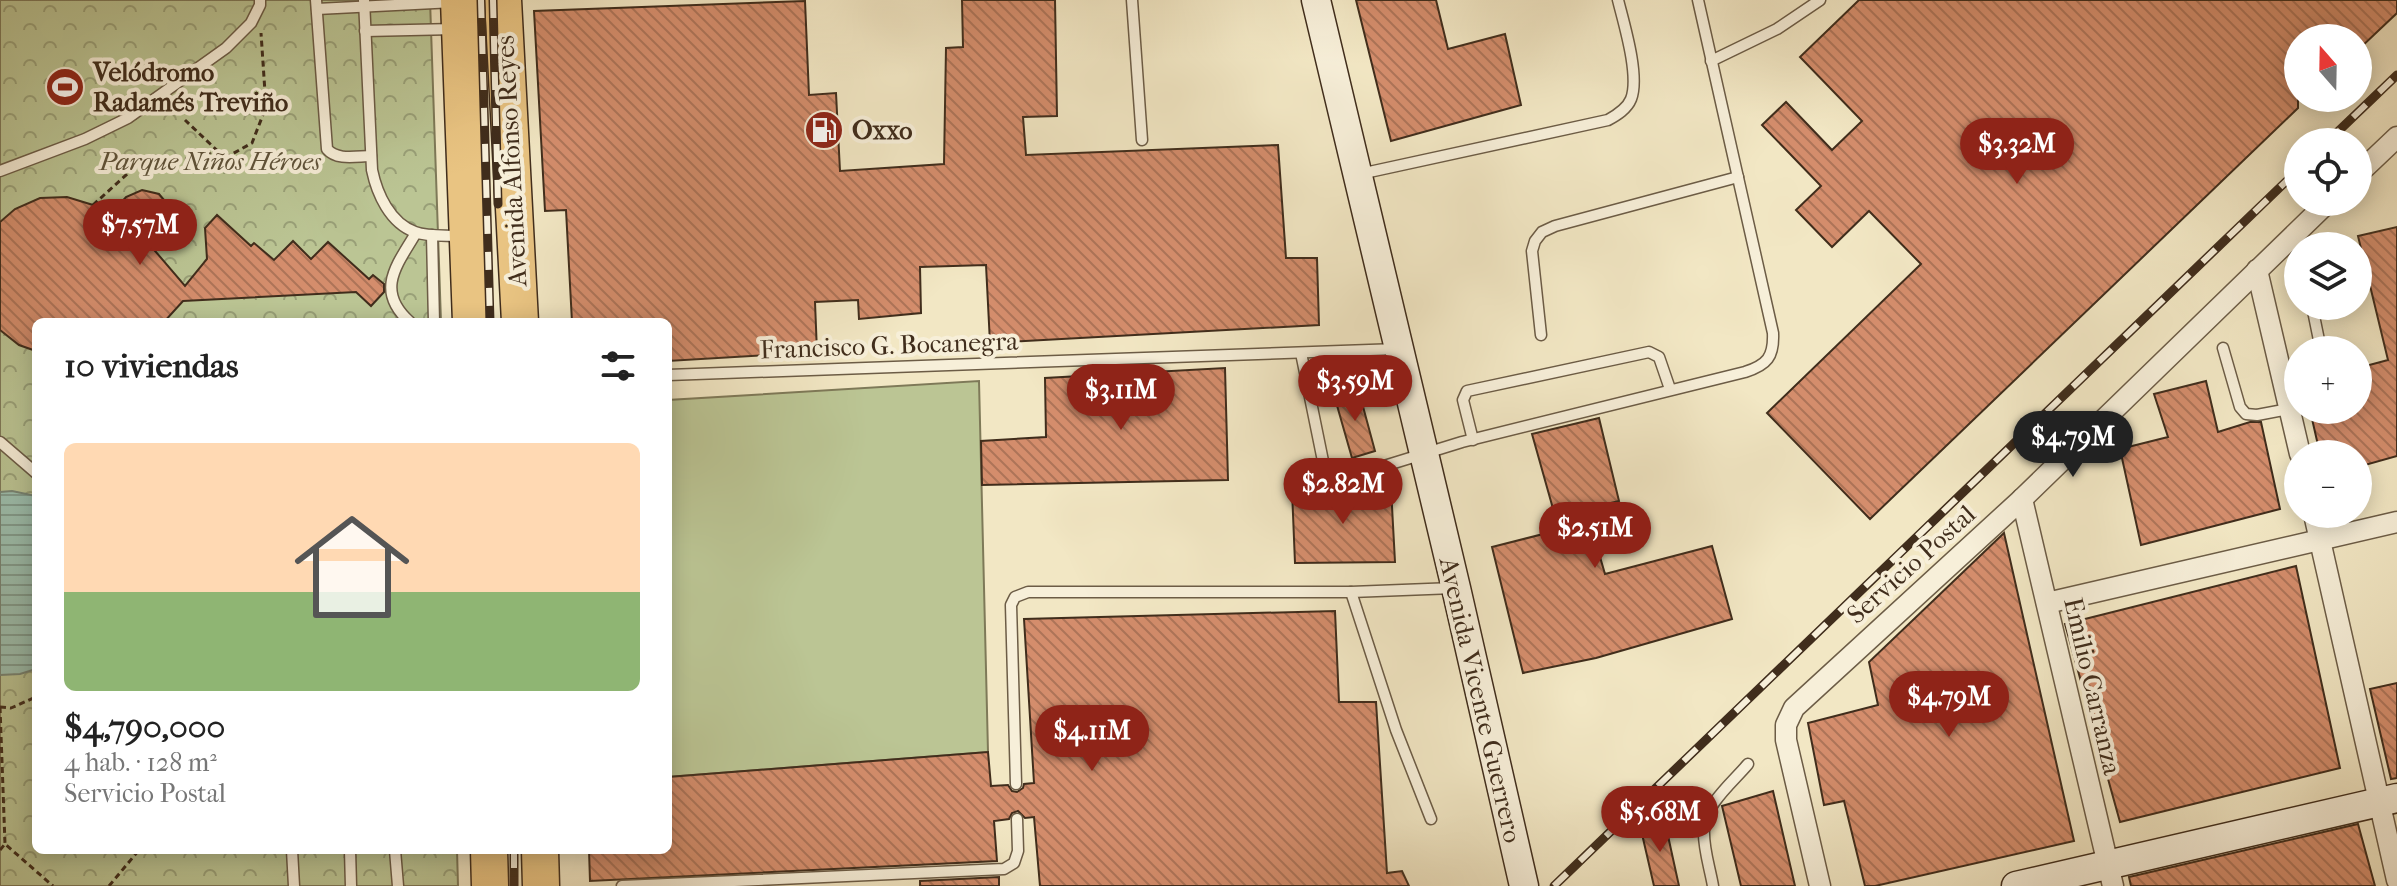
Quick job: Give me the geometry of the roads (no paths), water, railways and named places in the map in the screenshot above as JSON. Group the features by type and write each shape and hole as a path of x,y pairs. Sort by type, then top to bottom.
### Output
{"highway":[{"name":"Avenida Alfonso Reyes","path":"503,0 520,318"},
{"name":"Avenida Alfonso Reyes","path":"460,10 471,318"},
{"path":"466,173 508,96"},
{"path":"489,854 490,886"},
{"path":"540,854 541,886"}],"main road":[{"name":"Avenida Vicente Guerrero","path":"1316,0 1456,588 1519,883"},
{"path":"2016,886 2110,876 2388,801"}],"street":[{"path":"2372,161 2397,137"},
{"name":"Servicio Postal","path":"1820,886 1786,740 1786,725 1794,708 2022,499 2313,216"},
{"path":"2257,270 2284,359"},
{"name":"Emilio Carranza","path":"2022,499 2110,876"},
{"path":"2047,603 2397,522"},
{"path":"2317,528 2388,801 2397,880"}],"lane":[{"path":"1132,0 1142,140"},
{"path":"1357,175 1608,120 1625,108 1633,89 1618,0"},
{"path":"1301,353 1318,446 1329,471 1349,476 1473,440 1759,368 1769,360 1774,349 1773,333 1698,0"},
{"path":"1711,61 1777,29 1820,0"},
{"path":"0,171 85,139 128,118 240,35 260,3"},
{"path":"364,3 371,156 376,186 383,202 394,217 416,233 468,236"},
{"path":"371,156 339,157 327,149 316,5 364,3 460,10"},
{"path":"365,31 460,10"},
{"path":"1541,335 1532,251 1542,232 1576,219 1738,177"},
{"path":"406,318 393,303 391,280 416,233"},
{"path":"432,235 434,318"},
{"path":"2223,348 2240,407 2246,414 2284,410"},
{"name":"Francisco G. Bocanegra","path":"672,375 1399,349"},
{"path":"1473,440 1463,400 1467,391 1649,352 1659,357 1670,389"},
{"path":"0,442 32,470"},
{"path":"1016,784 1011,605 1015,597 1028,592 1351,592 1456,588"},
{"path":"1351,592 1396,730 1431,819"},
{"path":"1713,886 1704,839 1705,820 1709,810 1748,764"},
{"path":"622,886 1004,869 1014,863 1018,851 1017,819"},
{"path":"292,854 294,886"},
{"path":"350,854 351,886"},
{"path":"395,854 398,886"}],"railway":[{"path":"481,0 490,318"},
{"path":"493,0 498,204"},
{"path":"2342,128 2397,75"},
{"path":"1554,886 2284,183"},
{"path":"514,854 514,886"}],"place":[{"name":"Velódromo Radamés Treviño","path":"65,87"},
{"name":"Oxxo","path":"824,130"}],"park label":[{"name":"Parque Niños Héroes","path":"210,161"}]}
